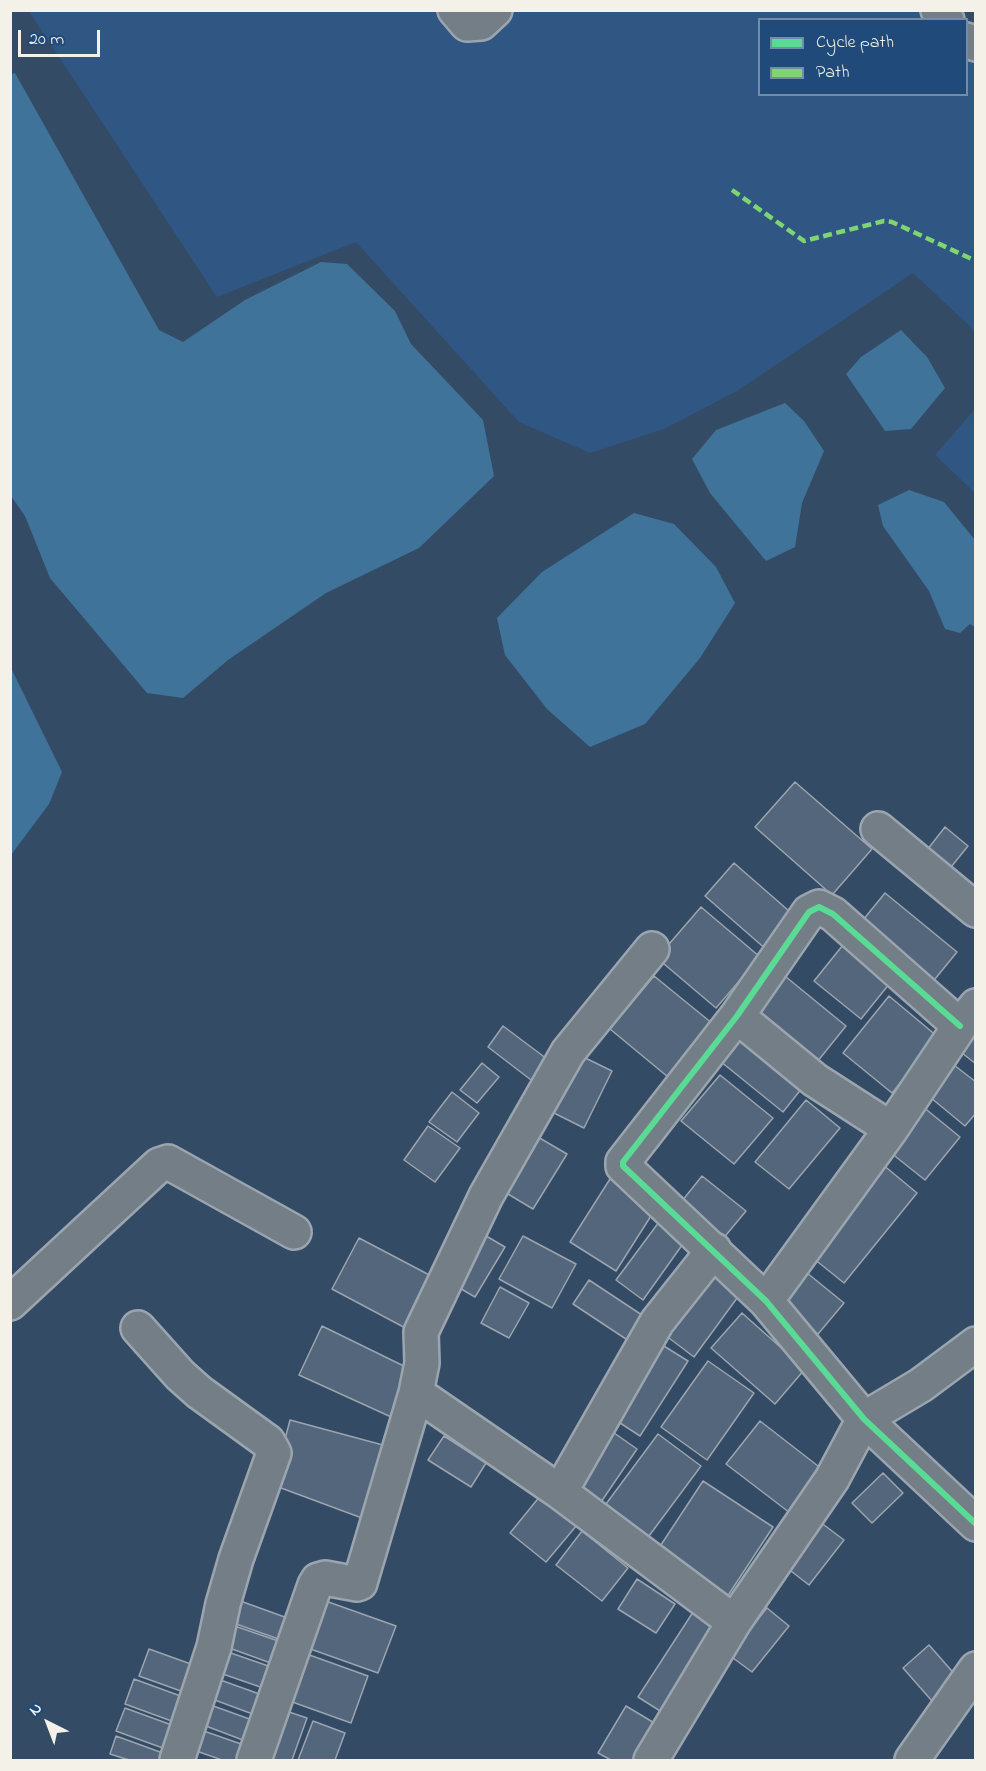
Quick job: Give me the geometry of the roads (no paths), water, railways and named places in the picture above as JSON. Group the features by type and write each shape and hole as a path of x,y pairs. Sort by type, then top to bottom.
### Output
{"street":[{"path":"454,10 467,24 481,23 495,10"},
{"path":"878,829 975,910"},
{"path":"766,1300 891,1130 968,1016 833,914 819,908 809,912 737,1016 623,1162 623,1166 766,1300 864,1419 975,1524"},
{"path":"254,1761 315,1585 318,1580 325,1578 360,1583 416,1393 422,1363 421,1332 486,1196 568,1052 652,949"},
{"path":"737,1016 815,1080 891,1130"},
{"path":"10,1303 159,1165 168,1162 294,1232"},
{"path":"560,1492 657,1322 714,1251"},
{"path":"138,1328 180,1375 199,1392 268,1442 274,1453 236,1560 223,1604 214,1647 177,1761"},
{"path":"651,1761 734,1622 832,1479 864,1419 921,1385 975,1344"},
{"path":"416,1393 560,1492 734,1622"},
{"path":"912,1761 975,1670"}]}
